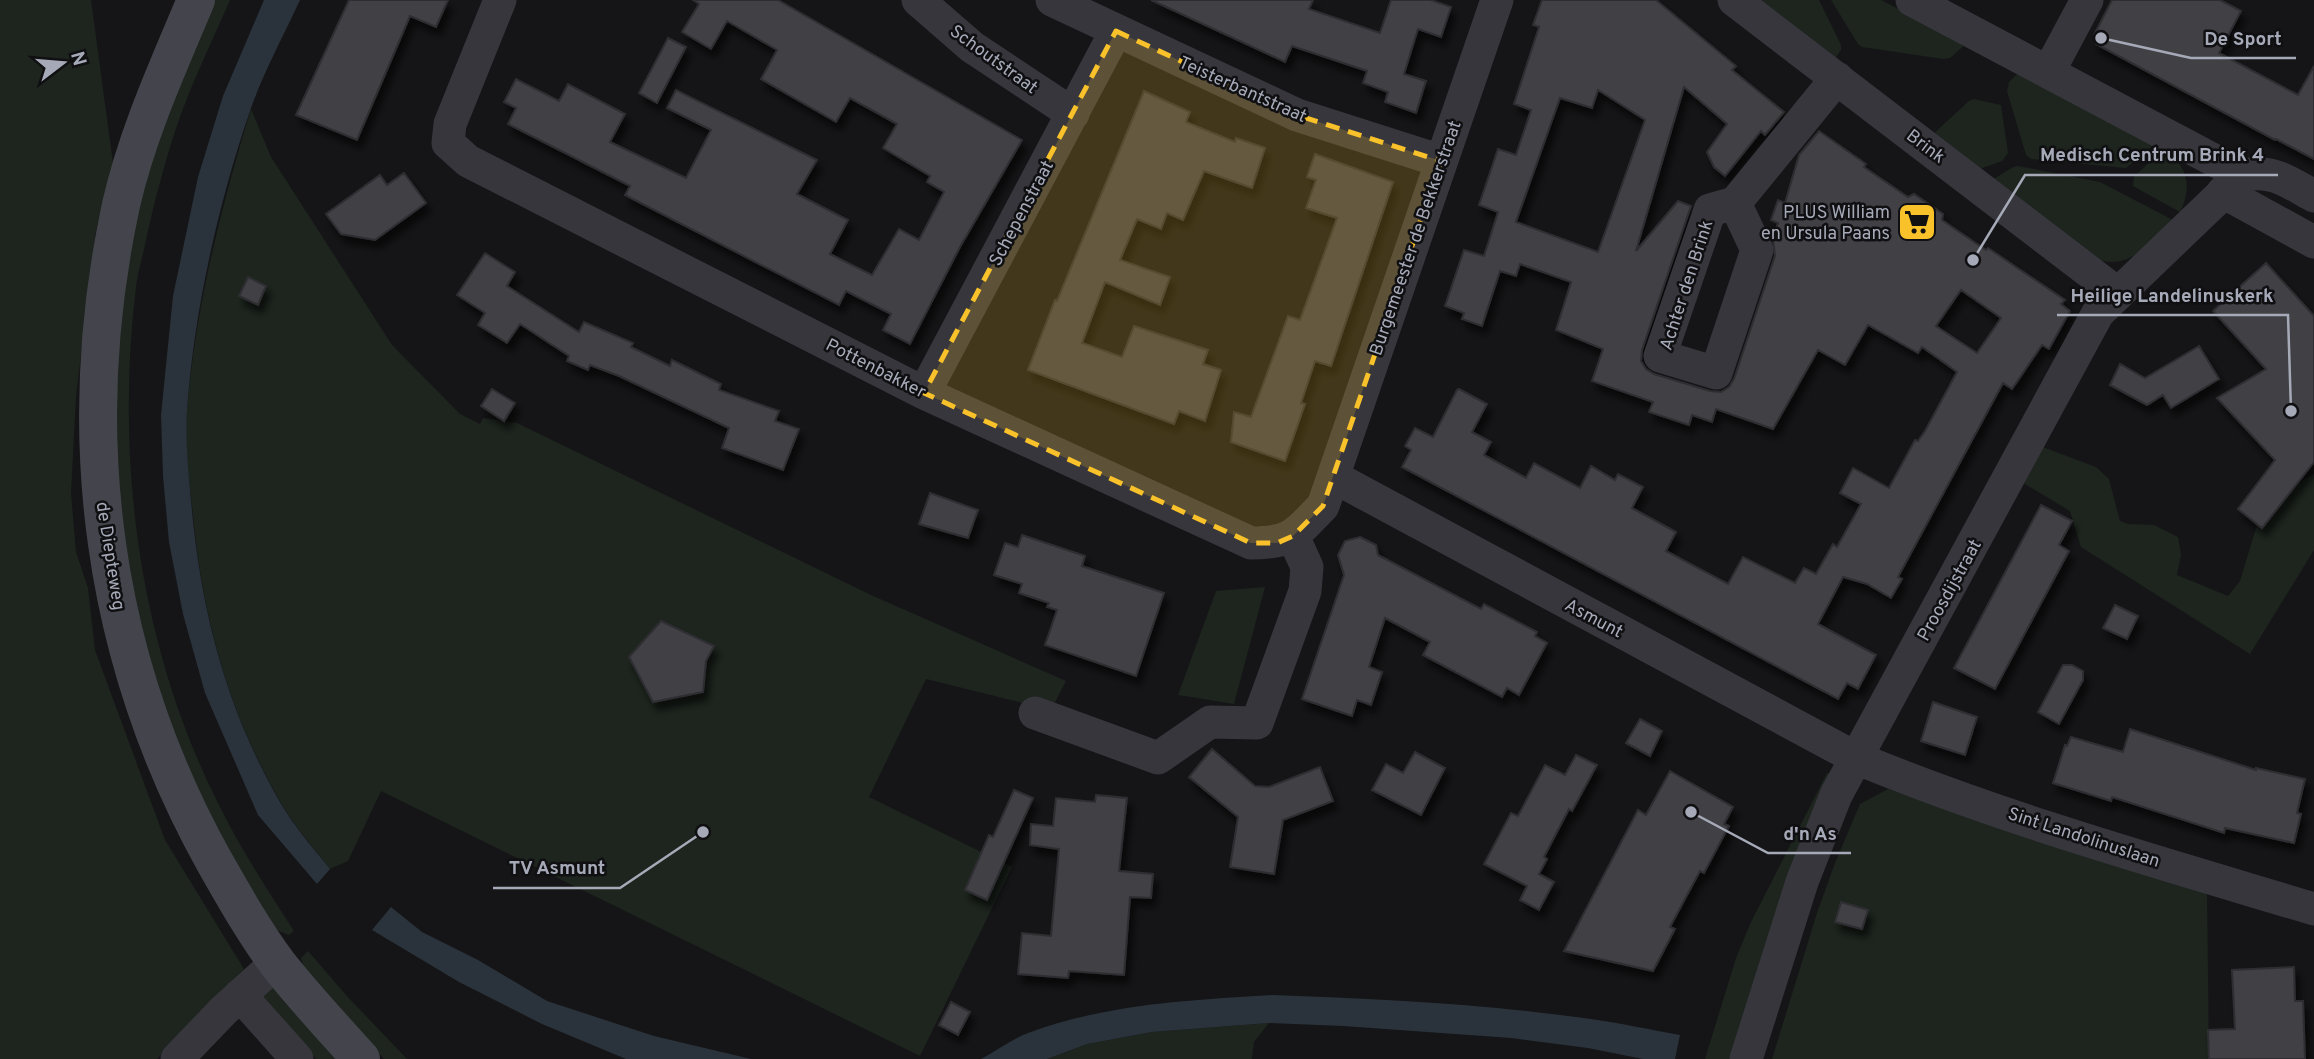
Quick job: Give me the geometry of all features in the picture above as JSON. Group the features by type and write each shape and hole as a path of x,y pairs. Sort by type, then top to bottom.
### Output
{"street":[{"name":"de Diepteweg","path":"196,0 152,103 122,202 106,285 99,351 98,460 106,547 124,640 155,738 189,817 232,892 277,962 361,1059"},
{"name":"Pottenbakker","path":"500,0 450,124 448,143 468,161 925,393 1251,543 1277,543 1293,536"},
{"name":"Schoutstraat","path":"918,0 972,47 1073,114"},
{"name":"Teisterbantstraat","path":"1052,0 1297,115 1441,161"},
{"name":"Burgemeester de Bekkerstraat","path":"1334,477 1497,0"},
{"name":"Brink","path":"1734,0 2117,293"},
{"path":"1912,0 2049,71 2232,183 2314,242"},
{"path":"2049,71 2087,0"},
{"name":"Schepenstraat","path":"925,393 1116,31"},
{"name":"Achter den Brink","path":"1735,203 1757,250 1716,373 1660,356 1710,210 1735,203 1837,78"},
{"path":"2232,183 2262,172 2272,174 2314,196"},
{"name":"Proosdijstraat","path":"1746,1059 1810,858 1836,795 2094,320 2117,293 2232,183"},
{"path":"1035,713 1158,758 1210,722 1257,723 1305,591 1307,567 1293,536 1323,506 1334,477"},
{"name":"Asmunt","path":"1334,477 1856,758"},
{"name":"Sint Landolinuslaan","path":"1856,758 1907,779 2133,854 2314,909"},
{"path":"177,1059 277,962"},
{"path":"240,995 297,1059"}],"highlighted area":[{"path":"1116,31 1297,115 1441,161 1323,506 1293,536 1277,543 1251,543 924,393"}],"shaded area":[{"path":"0,0 91,0 113,163 96,230 76,397 71,493 76,552 88,588 95,650 165,840 244,969 157,1059 0,1059"},
{"path":"212,0 230,0 191,88 175,132 157,194 137,281 130,353 132,485 152,617 169,681 191,743 218,803 294,931 289,935 274,929 244,883 169,732 141,637 112,458 121,285 137,203 166,110"},
{"path":"264,0 300,0 255,97 218,221 190,373 188,460 196,550 210,625 220,661 245,732 261,767 291,820 330,869 317,884 258,815 205,693 183,614 169,542 163,476 161,415 173,296 198,177 223,96"},
{"path":"1754,0 1819,0 1841,50 1834,60"},
{"path":"1831,0 1881,0 1966,44 1950,58 1943,59 1862,47"},
{"path":"2019,72 2155,144 2126,168 2031,159 2026,155 2007,91 2009,82"},
{"path":"1974,99 2001,105 2008,153 2002,161 1977,170 1932,135"},
{"path":"251,109 271,157 392,345 460,414 480,424 483,418 517,423 871,595 1066,681 1051,710 926,679 869,797 1012,867 920,1056 381,791 348,861 330,869 291,819 246,733 221,663 197,553 187,449 187,409 203,295 220,220"},
{"path":"2164,148 2178,162 2186,177 2186,194 2180,212 2133,186 2134,177"},
{"path":"2018,166 2100,182 2173,220 2148,245 2130,258 2109,262 2097,259 1992,180"},
{"path":"2040,446 2096,467 2109,479 2120,521 2154,525 2178,537 2181,555 2177,575 2228,596 2240,581 2260,515 2270,500 2314,474 2314,550 2250,654 2081,547 2070,511 2020,481"},
{"path":"1265,587 1234,704 1178,695 1216,591"},
{"path":"1827,773 1833,774 1733,1059 1705,1059 1736,958 1751,922"},
{"path":"1888,789 2207,891 2209,1059 1772,1059 1817,913 1860,804"},
{"path":"391,907 422,932 478,960 547,1001 654,1036 751,1059 626,1059 542,1024 459,982 372,930"},
{"path":"308,951 407,1059 384,1059 337,1010 305,968 301,958"},
{"path":"271,987 281,991 341,1059 316,1059 258,991"},
{"path":"1272,995 1512,1009 1680,1035 1675,1059 1643,1059 1588,1048 1511,1038 1269,1023 1152,1032 1087,1044 1047,1059 981,1059 1028,1033 1088,1016 1148,1005"},
{"path":"1269,1023 1254,1042 1252,1059 1047,1059 1087,1044 1152,1032"}],"building":[{"path":"349,0 448,0 436,27 410,16 357,140 296,115"},
{"path":"693,0 778,0 1022,140 960,247 910,344 883,330 891,314 846,291 839,305 625,195 630,186 508,124 516,108 504,102 516,79 559,101 568,84 625,114 610,142 686,178 711,130 667,108 676,90 817,160 797,194 848,220 830,254 872,275 899,229 919,240 944,192 927,182 930,176 883,148 897,124 850,98 836,122 761,79 777,50 727,21 711,49 682,32 699,4"},
{"path":"1151,0 1313,0 1309,9 1380,33 1391,0 1431,0 1451,7 1441,37 1418,29 1404,74 1426,81 1416,113 1385,102 1388,92 1363,83 1367,71 1292,46 1285,62"},
{"path":"1542,0 1656,0 1736,66 1732,70 1784,112 1765,135 1761,131 1725,176 1714,167 1707,152 1727,124 1684,87 1636,251 1678,201 1691,206 1642,350 1641,361 1646,369 1654,374 1710,391 1721,392 1729,387 1775,256 1773,238 1778,223 1771,220 1778,200 1785,203 1799,155 1819,131 1866,164 1864,167 1908,197 1914,194 1943,214 1942,220 2065,300 2061,304 2070,311 2049,349 2042,345 2012,389 2003,383 1898,577 1902,579 1891,598 1867,584 1843,577 1818,624 1876,655 1858,689 1847,683 1838,699 1402,467 1411,450 1405,446 1415,428 1433,437 1459,389 1487,404 1472,432 1491,442 1484,455 1526,478 1534,463 1580,488 1591,466 1615,480 1618,474 1643,487 1632,508 1676,532 1666,551 1728,584 1743,557 1795,583 1804,568 1816,574 1833,544 1837,547 1861,504 1840,493 1853,468 1889,488 1915,440 1918,441 1925,431 1957,372 1922,347 1918,353 1868,325 1845,365 1818,350 1773,429 1716,409 1712,422 1692,415 1689,425 1649,412 1653,402 1592,381 1603,349 1556,330 1571,282 1520,264 1516,276 1500,271 1482,326 1462,319 1464,313 1445,306 1464,250 1484,256 1498,212 1479,205 1498,149 1516,155 1531,110 1514,104 1539,27 1533,25","holes":["1598,90 1645,120 1598,252 1516,222 1560,98 1592,108","1961,290 2001,318 1977,353 1936,326"]},
{"path":"2112,0 2220,0 2241,11 2219,53 2298,95 2314,66 2314,159 2096,44 2094,35"},
{"path":"668,38 686,47 657,103 639,93"},
{"path":"1144,91 1190,112 1186,122 1235,142 1236,138 1265,148 1252,188 1204,171 1183,220 1167,213 1161,229 1137,219 1120,260 1170,277 1160,305 1105,282 1082,343 1122,357 1134,326 1208,350 1203,364 1221,370 1205,421 1179,411 1174,424 1028,370"},
{"path":"1315,154 1393,182 1331,366 1315,361 1301,403 1305,404 1285,461 1231,442 1234,412 1251,417 1288,316 1300,320 1337,218 1306,208 1316,180 1307,177"},
{"path":"404,173 426,203 375,240 341,234 326,214 380,175 387,185"},
{"path":"485,253 515,272 507,286 579,332 584,322 633,343 631,347 670,366 672,360 721,384 719,390 779,411 775,421 799,429 783,470 722,448 729,428 619,376 590,365 588,370 567,361 569,356 520,324 507,343 478,325 485,313 457,295"},
{"path":"2266,263 2314,316 2314,462 2262,528 2238,509 2275,460 2217,398 2266,369 2213,311"},
{"path":"248,277 266,286 258,305 239,296"},
{"path":"2199,346 2219,379 2171,408 2163,395 2147,405 2110,385 2120,364 2145,378"},
{"path":"492,389 515,403 504,421 481,406"},
{"path":"930,493 978,510 968,538 919,524"},
{"path":"2041,505 2072,521 2059,545 2069,551 1995,689 1954,668"},
{"path":"1022,535 1085,556 1082,566 1164,593 1136,676 1045,645 1057,610 1047,607 1049,603 1019,593 1022,584 994,575 1005,543 1018,547"},
{"path":"1360,537 1376,545 1378,555 1481,609 1484,604 1537,632 1535,636 1547,643 1519,695 1507,688 1502,697 1423,655 1430,642 1385,618 1369,667 1382,672 1371,705 1357,700 1352,716 1302,699 1344,575 1338,555 1345,541"},
{"path":"2115,605 2138,616 2127,639 2103,628"},
{"path":"661,621 714,646 706,661 703,692 653,702 629,657"},
{"path":"2063,665 2072,665 2083,671 2083,680 2059,724 2038,712"},
{"path":"1933,702 1977,717 1965,755 1921,741"},
{"path":"1640,719 1662,731 1650,756 1626,743"},
{"path":"2130,729 2256,770 2305,779 2297,813 2301,814 2294,843 2225,828 2224,833 2112,797 2111,801 2053,783 2065,745 2067,746 2071,737 2123,752"},
{"path":"1212,749 1255,786 1269,787 1320,767 1333,801 1283,820 1274,874 1230,867 1238,817 1189,777"},
{"path":"1415,752 1445,768 1421,815 1372,790 1386,764 1403,773"},
{"path":"1576,755 1597,765 1572,811 1569,809 1544,857 1547,859 1539,874 1554,882 1539,910 1520,900 1527,886 1484,864 1511,813 1518,816 1545,765 1565,775"},
{"path":"1670,771 1733,807 1724,824 1729,826 1704,873 1700,871 1670,927 1675,929 1653,971 1564,951 1638,810 1646,815"},
{"path":"1014,790 1033,798 987,900 965,890 989,835 993,837"},
{"path":"1096,795 1127,798 1119,871 1153,874 1151,898 1130,897 1124,975 1069,971 1068,978 1018,974 1022,933 1051,936 1059,849 1030,845 1031,824 1053,826 1056,798 1095,802"},
{"path":"1841,902 1868,910 1862,929 1835,922"},
{"path":"2294,967 2295,1001 2303,1001 2305,1059 2209,1059 2208,1030 2235,1029 2232,970"},
{"path":"951,1002 970,1012 958,1035 939,1025"}],"place":[{"name":"De Sport","path":"2101,38"},
{"name":"PLUS William en Ursula Paans","path":"1917,222"},
{"name":"Medisch Centrum Brink 4","path":"1973,260"},
{"name":"Heilige Landelinuskerk","path":"2291,411"},
{"name":"d'n As","path":"1691,812"},
{"name":"TV Asmunt","path":"703,832"}]}
